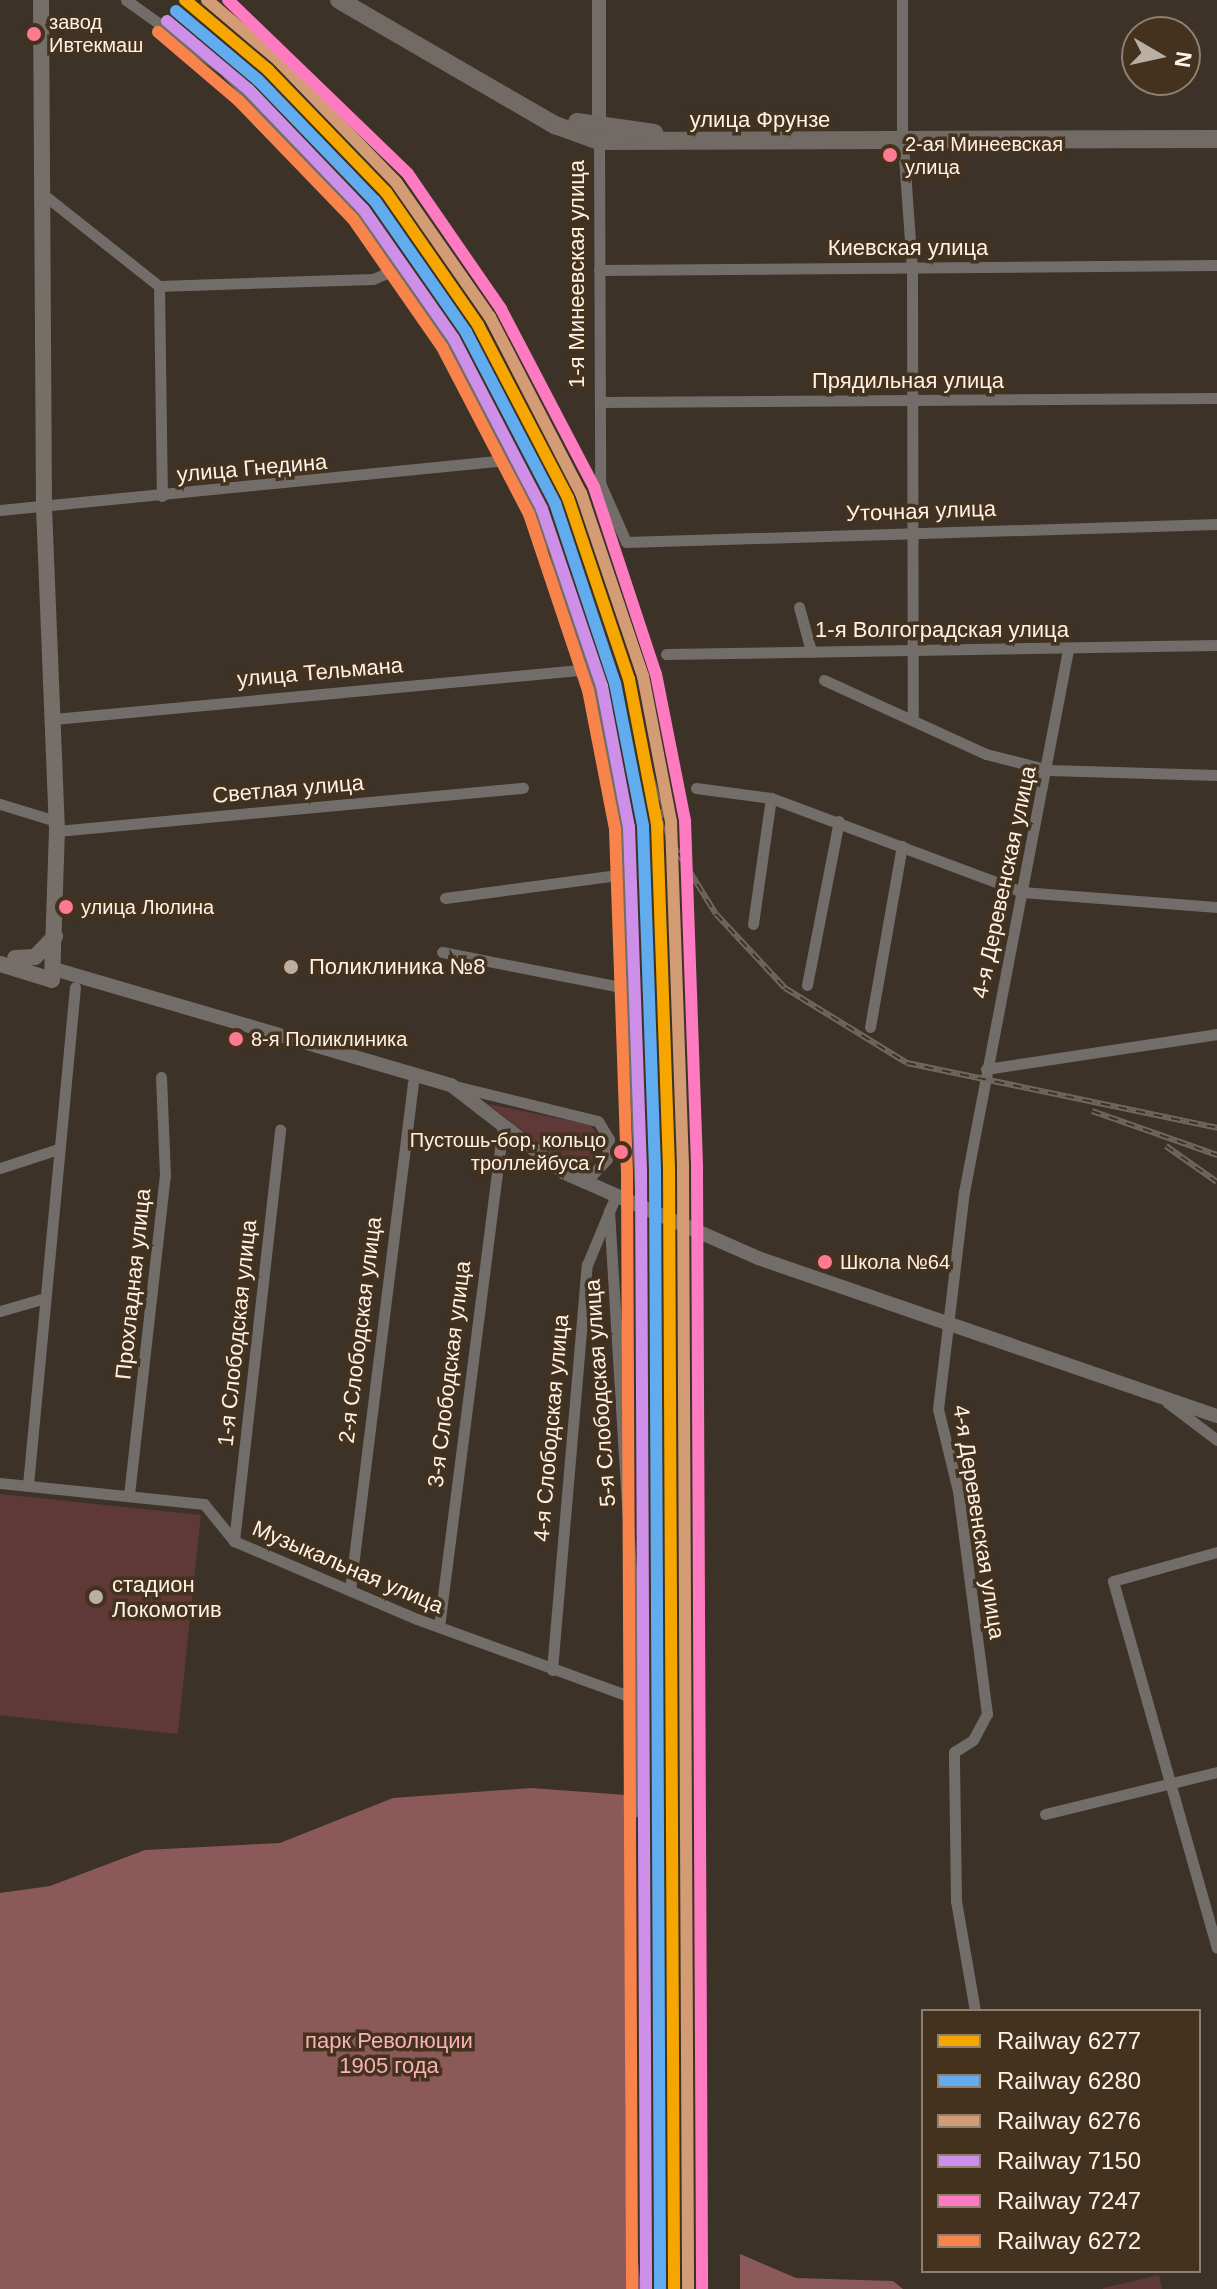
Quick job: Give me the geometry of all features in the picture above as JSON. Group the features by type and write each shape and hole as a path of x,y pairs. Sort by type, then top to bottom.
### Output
{"highway":[{"name":"улица Фрунзе","path":"339,0 555,125 599,135 1217,139"},
{"name":"улица Фрунзе","path":"362,0 599,135"},
{"name":"улица Фрунзе","path":"902,137 1217,130"}],"main road":[{"path":"41,0 38,191 44,506 54,719 60,978"},
{"path":"57,890 55,936 60,978"},
{"path":"5,959 35,957 55,936"},
{"path":"5,959 60,978"}],"street":[{"path":"126,0 224,70 296,138 399,268 462,367 554,551 590,669 621,804 641,1206"},
{"name":"1-я Минеевская улица","path":"599,0 600,483 626,542"},
{"path":"902,0 902,137 912,268 917,648 913,715"},
{"path":"38,191 159,286 373,279 399,268"},
{"name":"Киевская улица","path":"599,270 1217,265"},
{"path":"159,286 162,496"},
{"name":"Прядильная улица","path":"600,402 1217,398"},
{"name":"улица Гнедина","path":"0,510 507,460"},
{"name":"Уточная улица","path":"626,542 914,530 1217,524"},
{"path":"799,607 811,651"},
{"name":"1-я Волгоградская улица","path":"666,654 917,648 1068,650 1217,645"},
{"name":"4-я Деревенская улица","path":"975,2009 956,1901 954,1752 973,1740 987,1714 958,1491 938,1409 986,1069 1049,770 1068,650"},
{"name":"улица Тельмана","path":"54,719 590,669"},
{"path":"824,680 913,715 986,754 1049,770 1217,775"},
{"name":"Светлая улица","path":"56,826 523,788"},
{"path":"696,788 771,798 1022,892 1217,907"},
{"path":"753,924 771,798"},
{"path":"0,804 56,826"},
{"path":"807,985 839,821"},
{"path":"870,1027 902,846"},
{"path":"445,898 625,874"},
{"path":"442,952 631,989"},
{"path":"28,1485 55,1150 60,978 413,1079 477,1105"},
{"path":"986,1069 1217,1034"},
{"name":"Прохладная улица","path":"129,1495 165,1176 161,1077"},
{"path":"413,1079 451,1085 598,1121 609,1139 607,1159 593,1174 573,1177"},
{"name":"2-я Слободская улица","path":"350,1590 413,1079"},
{"path":"451,1085 573,1177 758,1258 948,1327 1217,1416"},
{"name":"3-я Слободская улица","path":"439,1627 503,1126"},
{"name":"1-я Слободская улица","path":"234,1541 280,1130"},
{"path":"0,1168 55,1150"},
{"name":"4-я Слободская улица","path":"552,1670 587,1265 616,1195"},
{"name":"5-я Слободская улица","path":"609,1211 639,1700 634,1812"},
{"path":"0,1311 45,1298"},
{"path":"1160,1397 1217,1440"},
{"name":"Музыкальная улица","path":"0,1483 204,1504 234,1541 439,1627 639,1700"},
{"path":"1217,1552 1113,1581 1217,1948"},
{"path":"1045,1814 1217,1772"}],"shaded area":[{"path":"488,1104 590,1125 599,1136 598,1157 580,1168 565,1164"},
{"name":"стадион Локомотив","path":"0,1494 201,1515 178,1734 0,1715"},
{"path":"1159,2275 1162,2289 1103,2289 1103,2288"}],"green space":[{"name":"парк Революции 1905 года","path":"531,1788 626,1795 625,2137 641,2289 0,2289 0,1893 50,1886 145,1850 280,1843 393,1798"},
{"path":"740,2254 796,2278 893,2281 903,2289 740,2289"}],"railway":[{"path":"638,731 669,838 716,914 785,988 907,1063 1217,1128"},
{"path":"1092,1111 1217,1155"},
{"path":"1166,1146 1217,1182"}],"rail line":[{"name":"6277","path":"185,0 268,70 386,192 478,325 568,498 629,679 657,824 669,1170 674,2289"},
{"name":"6276","path":"207,0 278,60 396,182 490,317 581,493 643,676 671,822 683,1170 688,2289"},
{"name":"7247","path":"228,0 408,174 501,309 594,487 656,674 685,821 697,1169 702,2289"},
{"name":"6280","path":"176,11 258,80 375,201 466,332 555,503 615,683 643,826 655,1170 660,2289"},
{"name":"7150","path":"167,21 249,90 364,210 454,339 542,509 602,686 629,827 641,1171 646,2289"},
{"name":"6272","path":"158,32 239,101 353,219 442,347 529,514 588,690 615,829 627,1171 632,2289"}],"place":[{"name":"завод Ивтекмаш","path":"34,34"},
{"name":"2-ая Минеевская улица","path":"890,155"},
{"name":"улица Люлина","path":"66,907"},
{"name":"Поликлиника №8","path":"291,967"},
{"name":"8-я Поликлиника","path":"236,1039"},
{"name":"Пустошь-бор, кольцо троллейбуса 7","path":"621,1152"},
{"name":"Школа №64","path":"825,1262"},
{"name":"стадион Локомотив","path":"96,1597"}]}
